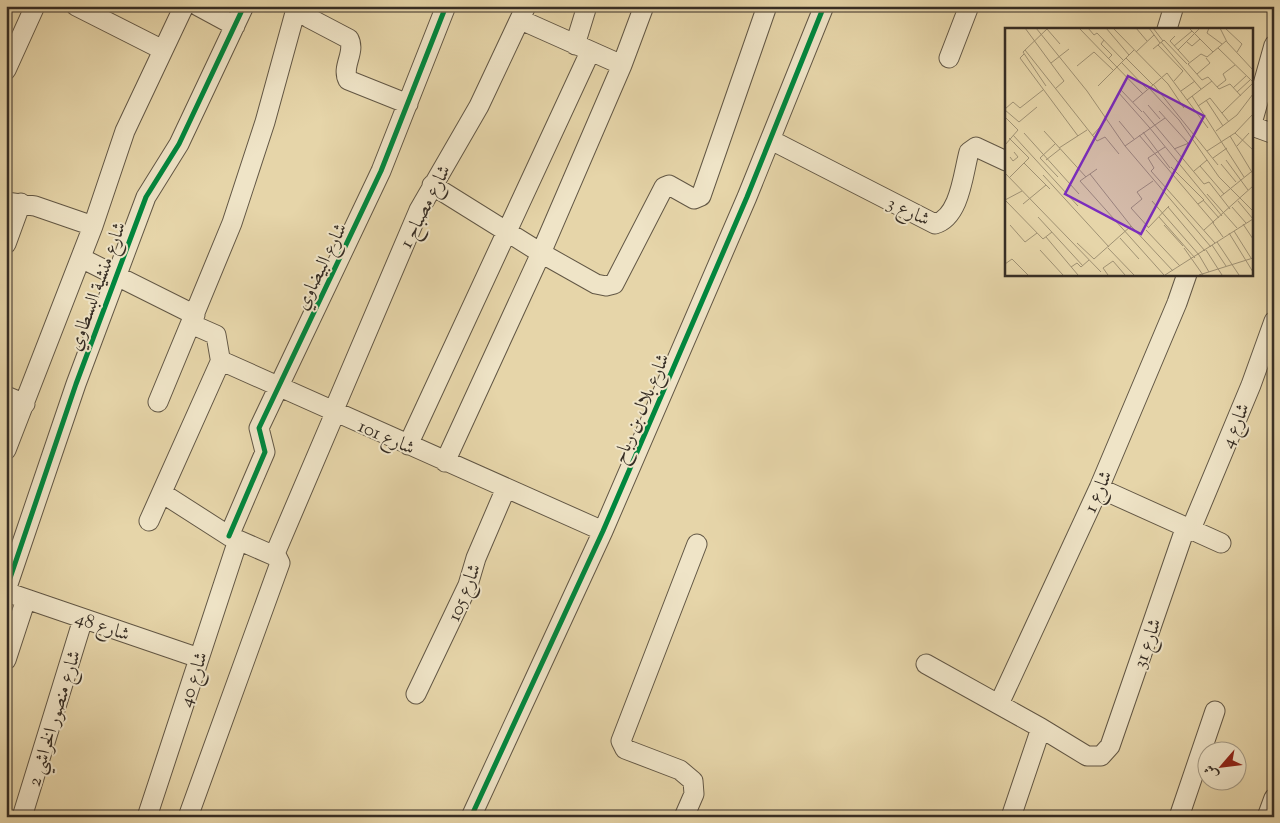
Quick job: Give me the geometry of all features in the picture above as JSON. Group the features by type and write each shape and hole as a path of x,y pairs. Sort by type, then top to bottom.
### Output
{"street":[{"path":"6,70 35,6"},
{"path":"76,6 162,50"},
{"path":"6,450 93,226 125,131 184,6"},
{"path":"198,6 235,26"},
{"name":"شارع منشية البسطاوي","path":"6,591 76,384 146,197 179,144 244,6"},
{"name":"شارع البيضاوي","path":"234,538 264,452 259,428 364,210 446,6"},
{"path":"408,445 507,232 583,49 587,6"},
{"path":"445,462 541,253 622,65 644,6"},
{"path":"432,185 541,253 596,284 606,286 614,284 664,186 669,185 694,198 702,196 767,6"},
{"name":"شارع بلال بن رباح","path":"479,815 771,140 824,6"},
{"path":"949,58 969,6"},
{"path":"1166,28 1174,6"},
{"path":"158,402 232,223 256,150 294,8 349,39 351,50 346,72 348,80 408,104"},
{"path":"523,13 583,49 622,65"},
{"name":"شارع مصباح 1","path":"274,556 405,239 432,185 479,106 523,13"},
{"path":"1274,45 1252,126 1274,134"},
{"name":"شارع 3","path":"771,140 935,224 943,221 954,207 969,152 976,147 1005,161"},
{"path":"6,244 14,203 35,206 93,226"},
{"path":"81,258 193,319 216,335 221,360 149,521"},
{"name":"شارع 1","path":"999,704 1099,488 1177,303 1187,275"},
{"name":"شارع 4","path":"1189,527 1251,385 1274,321"},
{"name":"شارع 101","path":"221,360 278,388 603,531"},
{"path":"6,396 25,404"},
{"name":"شارع 105","path":"416,694 468,585 476,558 506,488"},
{"path":"1099,488 1221,543"},
{"path":"162,493 234,538 279,560 279,566 188,817"},
{"name":"شارع 31","path":"1041,728 1087,756 1101,756 1110,746 1189,527"},
{"name":"شارع 40","path":"147,817 199,658 234,538"},
{"path":"684,817 694,794 693,781 680,770 625,749 621,741 697,544"},
{"name":"شارع 48","path":"6,591 199,658"},
{"path":"6,660 26,599"},
{"name":"شارع منصور الخراشي 2","path":"22,817 83,619"},
{"path":"926,664 1041,728 1011,817"},
{"path":"1179,817 1215,711"},
{"path":"1267,817 1274,798"},
{"path":"6,815 12,817"}],"cycle path":[{"path":"6,590 76,384 146,197 179,144 244,6"},
{"path":"229,536 265,452 259,428 381,171 446,6"},
{"path":"471,817 603,531 747,197 824,6"}]}
